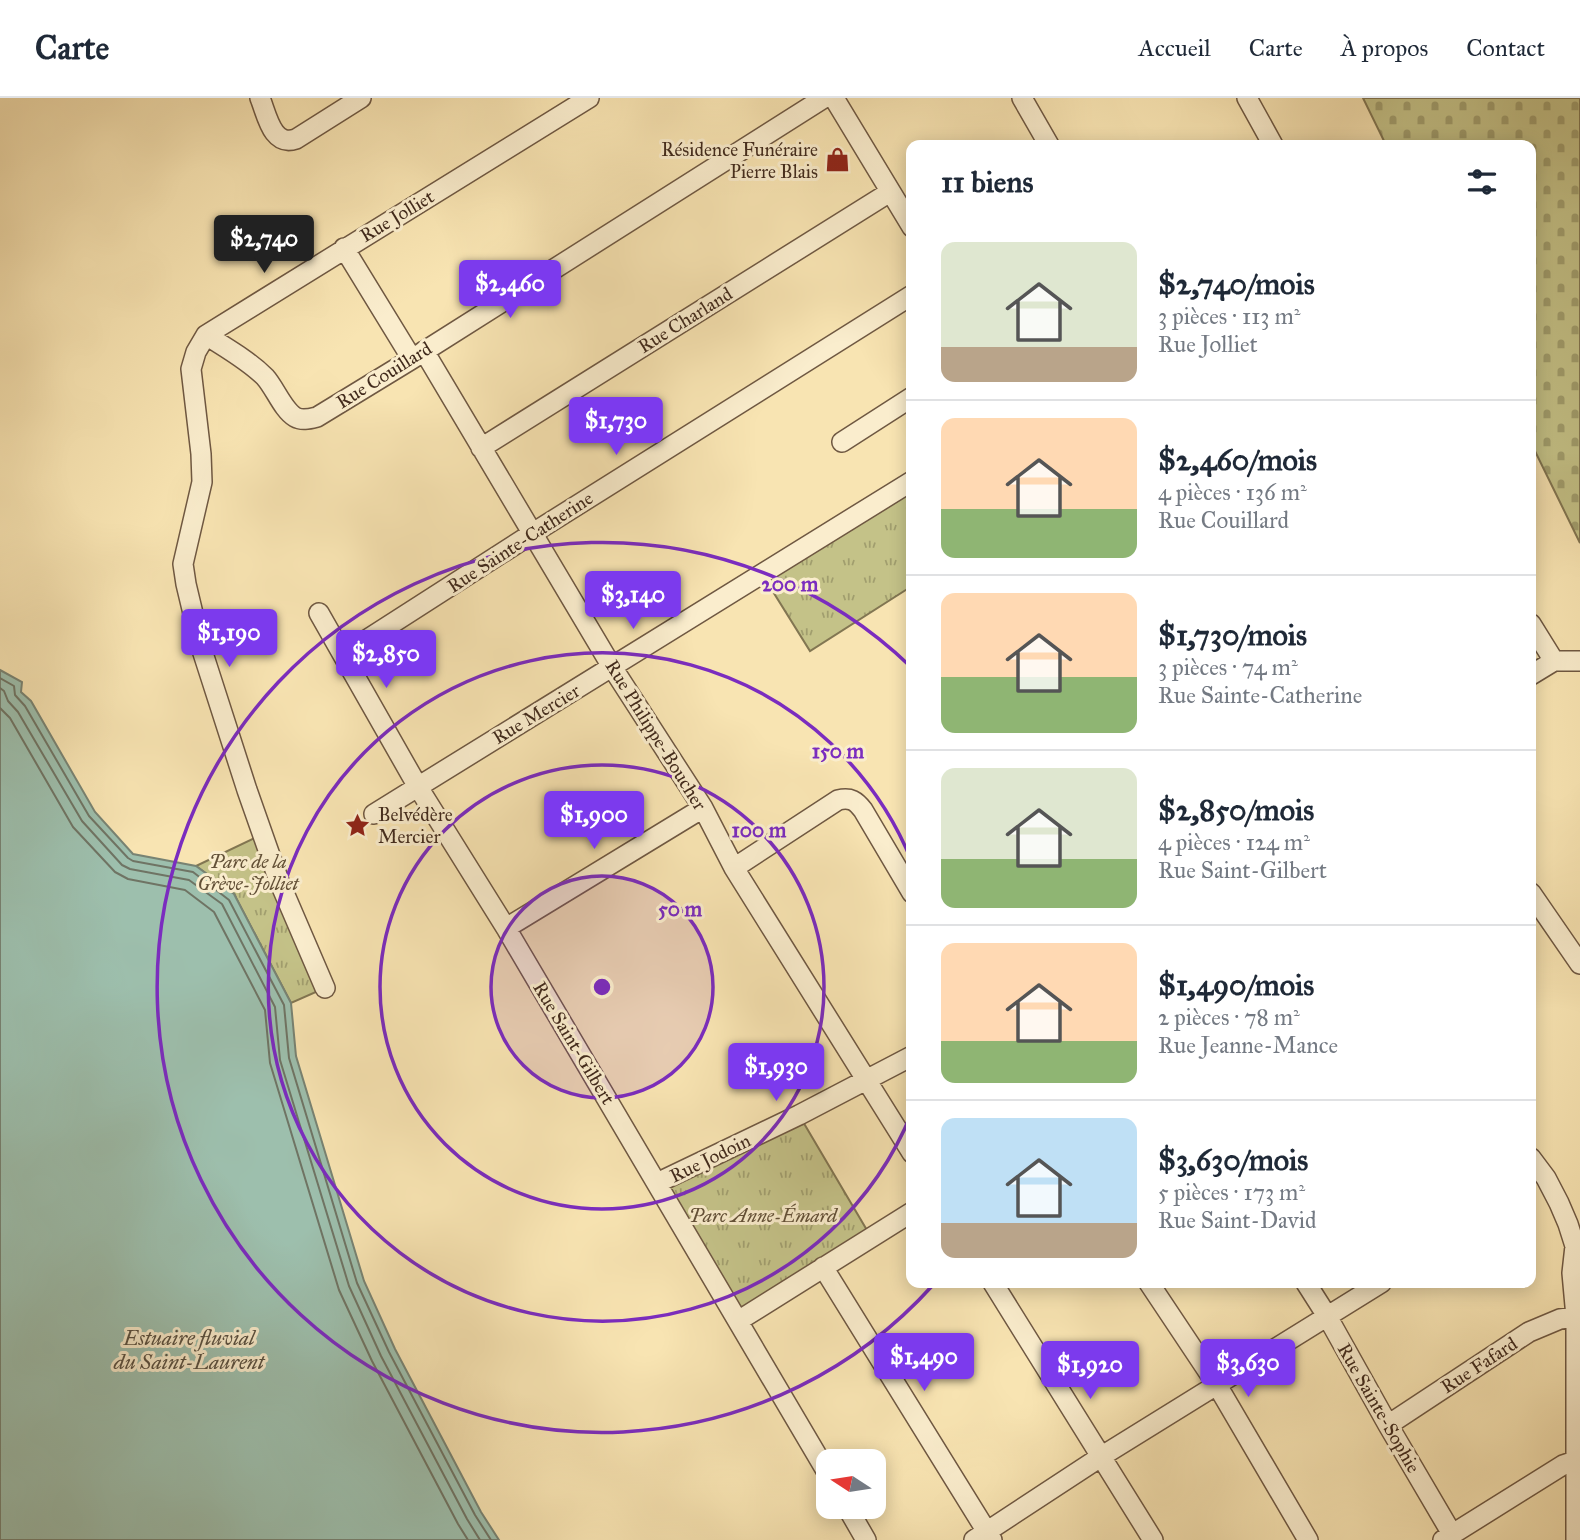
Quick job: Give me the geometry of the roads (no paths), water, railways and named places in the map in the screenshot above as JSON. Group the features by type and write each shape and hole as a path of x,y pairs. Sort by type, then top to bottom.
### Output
{"street":[{"path":"260,98 273,132 283,141 296,139 361,98"},
{"name":"Rue Jolliet","path":"206,335 589,98"},
{"name":"Rue Couillard","path":"206,335 266,378 297,419 317,417 824,98"},
{"path":"834,98 906,217"},
{"path":"1022,98 1046,140"},
{"path":"1247,98 1270,140"},
{"name":"Rue Charland","path":"481,448 890,192"},
{"name":"Rue Philippe-Boucher","path":"344,248 481,448 612,667 703,808 734,868 906,1143"},
{"name":"Rue Sainte-Catherine","path":"343,655 906,299"},
{"path":"206,335 196,352 191,369 202,482 183,564 186,584 201,647 247,790 279,881 325,988"},
{"path":"842,442 906,401"},
{"name":"Rue Mercier","path":"374,814 906,485"},
{"name":"Rue Saint-Gilbert","path":"319,613 418,787 506,928 816,1454"},
{"path":"1536,632 1554,661"},
{"path":"1536,672 1554,661 1580,661"},
{"path":"734,868 838,800 846,798 856,801 863,810 906,883"},
{"path":"506,928 703,808"},
{"path":"1536,900 1580,964"},
{"name":"Rue Jodoin","path":"657,1184 906,1059"},
{"path":"1539,1183 1568,1224 1577,1247 1572,1273 1576,1317 1576,1540"},
{"path":"738,1321 906,1216"},
{"path":"823,1267 984,1537 1101,1456 1373,1288"},
{"path":"996,1288 1153,1540"},
{"path":"1152,1288 1217,1385 1308,1540"},
{"name":"Rue Sainte-Sophie","path":"1309,1288 1328,1316 1448,1537"},
{"name":"Rue Fafard","path":"1388,1425 1530,1332 1560,1319 1576,1317"},
{"path":"1448,1537 1563,1465 1576,1461"},
{"path":"854,1519 866,1540"}],"water":[{"name":"Estuaire fluvial du Saint-Laurent","path":"0,670 22,682 21,692 31,701 95,812 133,854 196,866 234,894 291,1003 296,1056 364,1281 395,1349 481,1512 499,1540 0,1540"}],"place":[{"name":"Résidence Funéraire Pierre Blais","path":"838,160"},
{"name":"Belvédère Mercier","path":"358,825"}],"park label":[{"name":"Parc de la Grève-Jolliet","path":"248,872"},
{"name":"Parc Anne-Émard","path":"763,1215"}]}
